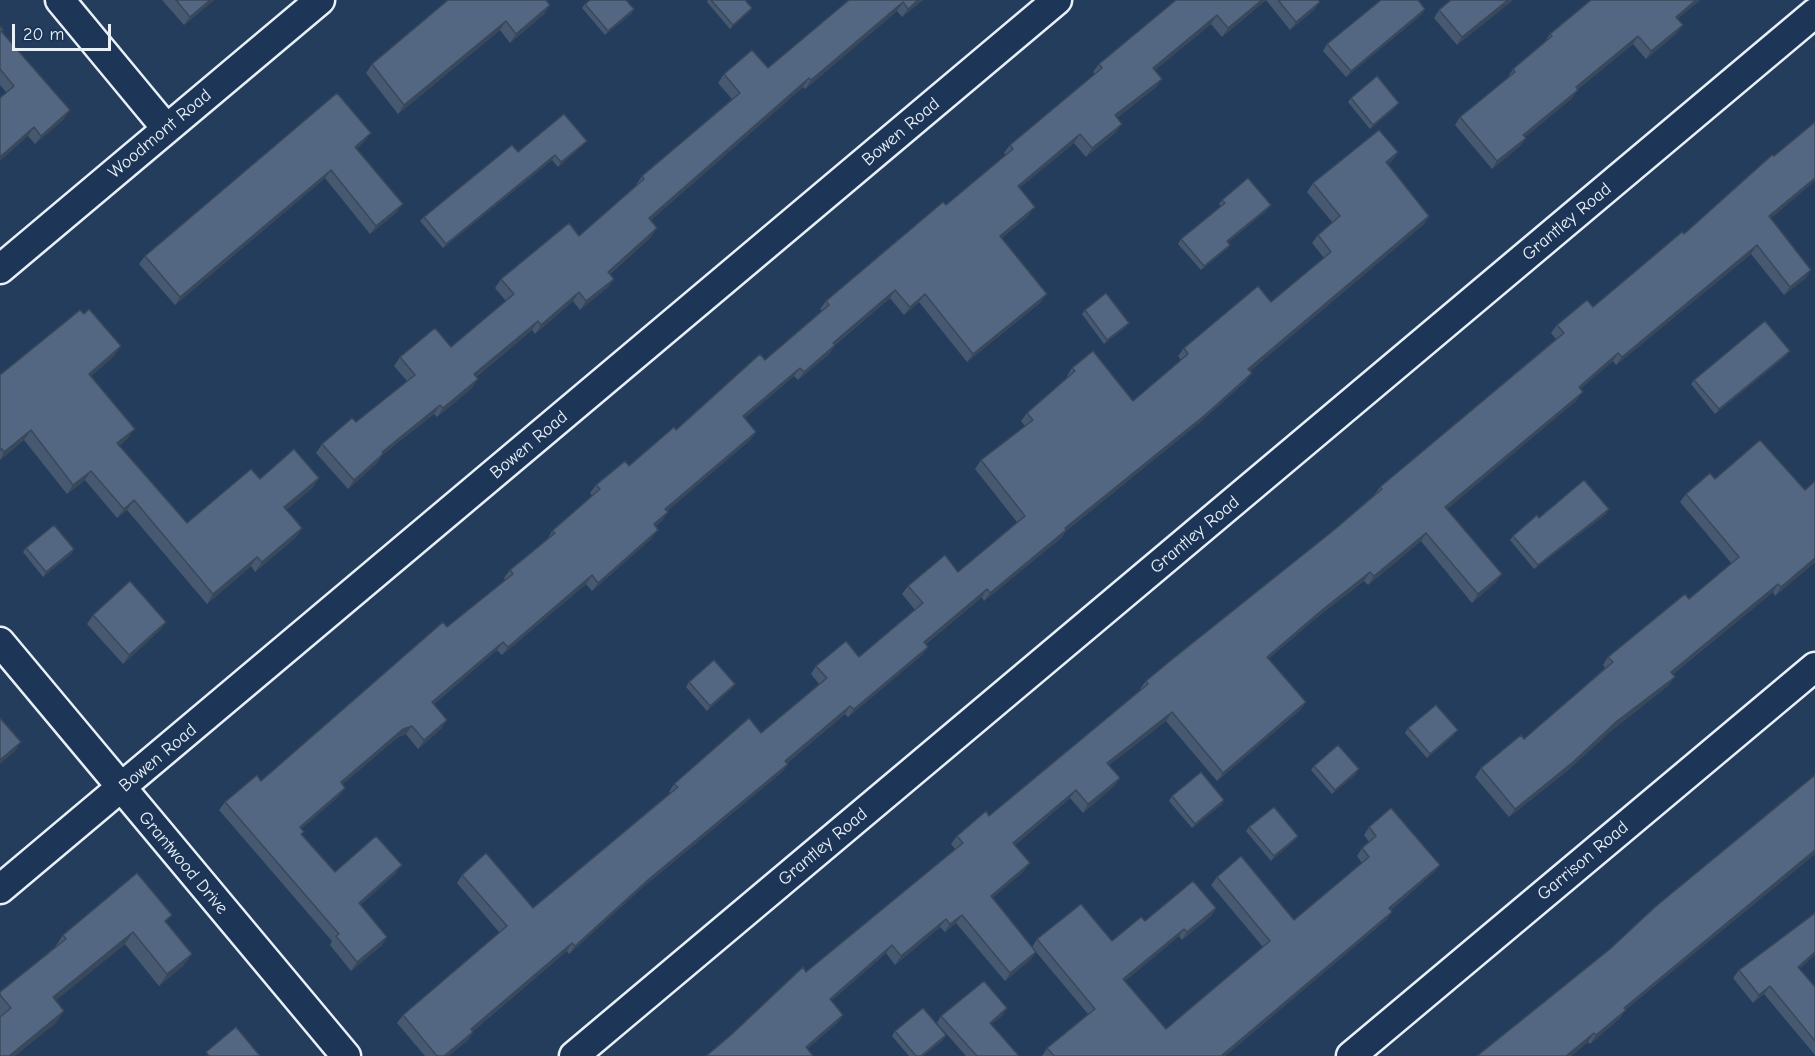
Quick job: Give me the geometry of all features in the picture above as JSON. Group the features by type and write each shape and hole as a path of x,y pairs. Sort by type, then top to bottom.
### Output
{"street":[{"path":"60,0 166,128"},
{"name":"Woodmont Road","path":"0,269 320,0"},
{"name":"Bowen Road","path":"0,889 1057,0"},
{"name":"Grantley Road","path":"574,1056 1815,13"},
{"name":"Grantwood Drive","path":"0,642 123,787 137,809 346,1056"},
{"name":"Garrison Road","path":"1351,1056 1815,667"}],"building":[{"path":"176,0 210,0 190,17"},
{"path":"448,0 546,0 550,5 516,34 506,21 404,105 372,64"},
{"path":"590,0 626,0 634,9 608,31 585,4"},
{"path":"711,0 745,0 752,8 733,25"},
{"path":"849,0 918,0 908,9 903,2 811,80 809,78 649,218 657,228 608,272 614,279 586,301 579,292 541,325 538,321 474,374 478,379 443,408 440,405 382,452 383,454 354,480 322,444 352,418 356,422 415,375 400,357 435,328 451,347 514,294 501,279 569,223 579,236 644,179 642,176 740,93 724,74 752,50 768,68"},
{"path":"1176,0 1262,0 1228,28 1217,15 1153,68 1162,79 1115,115 1122,124 1092,148 1080,134 1018,186 1035,207 1000,236 1047,294 973,354 925,294 910,307 895,290 833,343 835,345 804,372 800,368 743,416 756,432 665,509 668,512 654,524 658,530 598,583 592,575 508,647 503,642 432,702 447,720 424,740 412,726 403,729 341,782 345,788 300,827 304,832 301,834 335,872 376,836 402,865 359,903 387,937 357,962 336,936 339,934 225,802 257,775 261,781 443,622 447,627 513,574 510,570 555,533 552,531 600,489 596,485 625,461 629,466 674,427 676,430 760,354 765,360 829,305 826,301 943,202 946,205 1013,149 1010,145 1102,68 1099,64"},
{"path":"1278,0 1318,0 1320,2 1296,22"},
{"path":"1381,0 1418,0 1425,9 1351,71 1327,44"},
{"path":"1451,0 1508,0 1462,37 1439,10"},
{"path":"1591,0 1696,0 1676,17 1683,25 1651,51 1638,36 1576,87 1578,90 1523,135 1526,138 1497,161 1460,117 1515,72 1513,69"},
{"path":"0,26 3,30 1,31 70,110 41,136 34,127 0,157 0,98 14,86 0,69"},
{"path":"1377,76 1399,103 1373,125 1351,98"},
{"path":"337,93 371,133 355,147 403,204 376,226 331,170 180,297 145,256"},
{"path":"564,114 587,141 561,162 555,155 446,244 424,217 512,145 518,152"},
{"path":"1815,122 1815,178 1769,216 1811,270 1790,287 1757,245 1622,357 1618,353 1579,387 1583,392 1445,507 1502,574 1478,594 1426,533 1374,576 1370,572 1267,657 1306,702 1223,773 1172,712 1107,763 1120,778 1088,804 1076,790 1013,843 1030,863 991,896 1036,952 1010,973 962,915 950,924 946,919 901,956 892,945 830,999 843,1015 806,1047 813,1056 706,1056 803,967 806,972 963,843 957,836 986,811 989,816 1148,684 1146,681 1170,661 1334,530 1382,489 1380,487 1564,333 1557,325 1587,300 1593,307 1682,232 1684,234 1772,155 1774,156"},
{"path":"1379,130 1398,152 1386,162 1429,216 1248,369 1252,373 1205,415 1065,528 1066,530 990,593 987,589 924,642 928,647 854,709 850,706 785,761 788,764 649,879 575,946 572,943 471,1029 473,1032 444,1056 437,1056 403,1015 507,926 462,875 486,853 533,908 678,787 674,784 749,718 761,733 827,678 816,666 846,641 859,657 923,603 908,586 945,555 958,572 1025,516 981,460 1033,420 1027,413 1075,371 1072,368 1093,351 1133,401 1188,354 1184,348 1258,286 1271,302 1331,252 1318,235 1340,216 1313,183"},
{"path":"1248,178 1271,205 1227,241 1230,245 1204,266 1181,239 1225,203 1222,200"},
{"path":"1106,293 1129,323 1107,340 1085,310"},
{"path":"89,309 121,346 89,374 135,429 117,443 187,523 251,469 260,479 294,449 319,478 284,507 302,528 262,562 257,557 213,594 134,500 124,509 91,471 73,485 31,430 4,452 0,450 0,375 80,310 84,314"},
{"path":"1765,321 1790,351 1719,409 1694,380"},
{"path":"1760,440 1805,490 1815,481 1815,558 1781,587 1778,584 1671,672 1675,677 1617,721 1573,762 1515,809 1481,768 1521,735 1524,739 1613,662 1608,657 1685,594 1689,599 1739,557 1686,494 1710,473 1715,479"},
{"path":"1584,480 1609,509 1538,565 1513,536 1537,515 1539,518"},
{"path":"54,525 74,549 46,572 26,548"},
{"path":"130,581 166,622 129,655 93,615"},
{"path":"714,660 735,684 710,706 689,682"},
{"path":"1436,705 1458,730 1430,754 1408,728"},
{"path":"0,718 21,742 0,760"},
{"path":"1338,745 1359,769 1335,790 1314,766"},
{"path":"1201,772 1224,800 1195,824 1172,796"},
{"path":"1815,775 1815,850 1624,1008 1626,1010 1596,1035 1594,1033 1566,1056 1477,1056 1610,949 1655,907"},
{"path":"1274,807 1298,836 1274,856 1249,827"},
{"path":"1391,808 1440,865 1389,908 1392,912 1221,1056 1054,1056 1047,1048 1095,1009 1037,939 1081,904 1112,941 1141,917 1145,921 1193,881 1216,908 1187,932 1184,929 1123,979 1166,1029 1270,941 1217,877 1241,856 1294,920 1369,857 1362,848 1376,836 1369,827"},
{"path":"137,873 172,915 165,921 192,954 167,974 133,932 53,997 64,1011 9,1056 0,1056 0,1017 11,1008 0,992 66,939 63,935"},
{"path":"1815,913 1815,952 1798,967 1815,987 1815,1041 1770,986 1759,995 1739,970"},
{"path":"984,981 1007,1008 990,1023 1019,1056 977,1056 941,1016"},
{"path":"923,1008 946,1035 921,1056 916,1056 895,1031"},
{"path":"236,1027 260,1056 209,1056 206,1052"}]}
